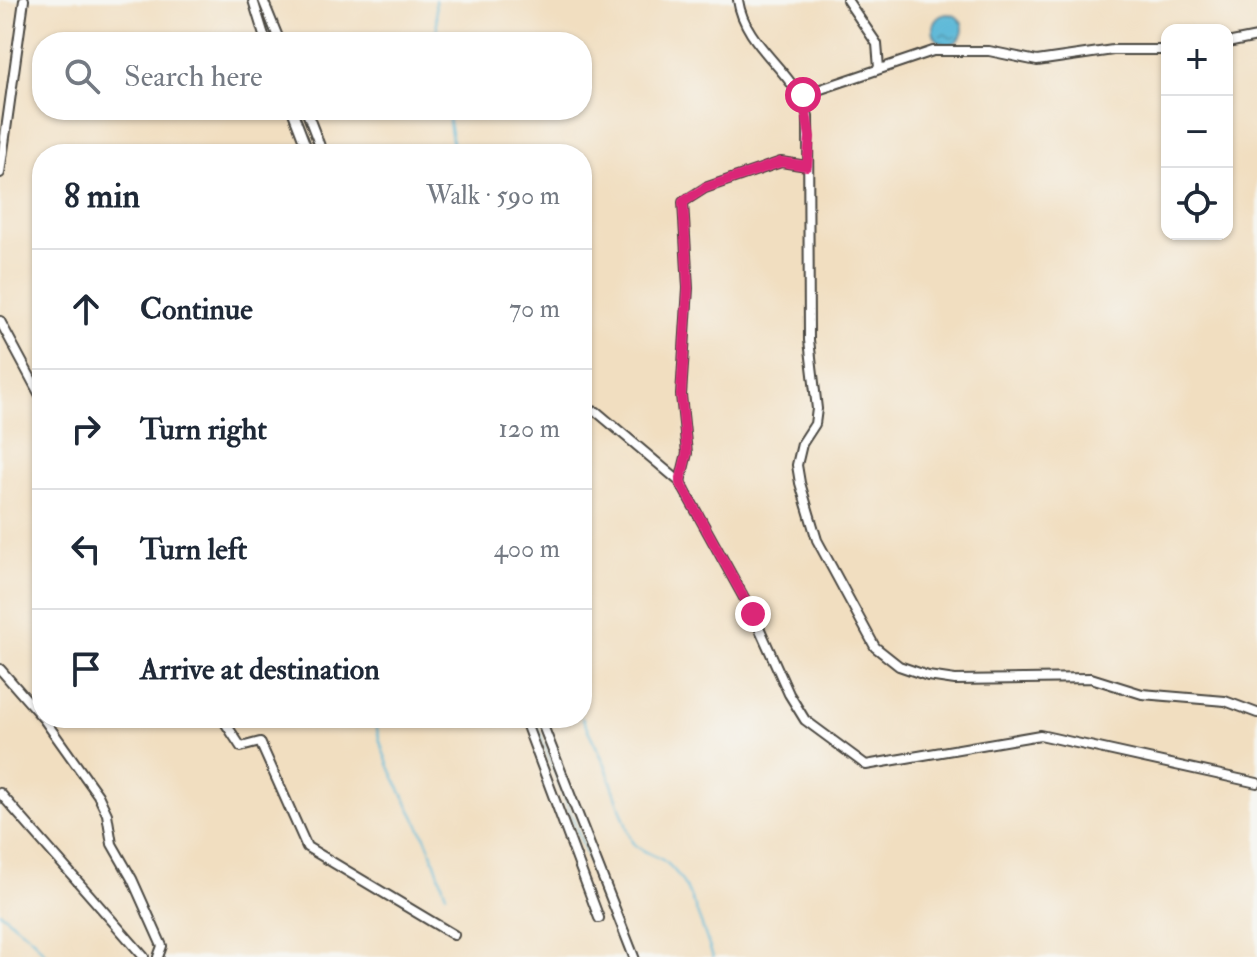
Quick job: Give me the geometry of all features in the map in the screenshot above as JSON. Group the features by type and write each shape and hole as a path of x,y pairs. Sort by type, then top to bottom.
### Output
{"street":[{"path":"0,173 24,0"},
{"path":"253,0 263,32"},
{"path":"263,0 276,32"},
{"path":"738,0 740,17 749,32 803,95 810,137 807,166 811,251 809,340 817,409 815,424 802,444 797,465 817,540 875,647 899,666 928,676 955,680 1091,678 1142,694 1225,701 1257,713"},
{"path":"847,0 877,44 879,68"},
{"path":"1233,42 1257,37"},
{"path":"803,95 933,51 989,51 1037,61 1113,50 1161,50"},
{"path":"296,120 305,144"},
{"path":"310,120 319,144"},
{"path":"680,482 687,453 681,395 688,288 683,202 705,188 781,162 807,166"},
{"path":"0,321 32,380"},
{"path":"592,411 680,482 753,614 789,694 805,720 853,758 866,765 1040,735 1257,783"},
{"path":"0,669 32,706"},
{"path":"49,728 107,814 112,844 132,879 162,946 158,957"},
{"path":"229,728 241,747 260,742 307,847 454,935"},
{"path":"528,728 599,918"},
{"path":"544,728 634,957"},
{"path":"0,793 144,957"}],"water":[{"path":"948,14 954,15 962,23 962,35 954,43 948,44 942,43 934,35 933,29 934,23 942,15"}],"waterway":[{"path":"258,0 269,32"},
{"path":"435,0 437,32"},
{"path":"303,120 312,144"},
{"path":"449,120 453,144"},
{"path":"377,728 387,762 425,837 446,894"},
{"path":"538,728 626,957"},
{"path":"587,728 605,764 632,842 665,861 677,874 696,908 713,957"},
{"path":"0,912 33,939 48,957"}],"route":[{"path":"753,614 680,482 687,453 681,395 688,288 683,202 705,188 781,162 807,166 810,137 803,95"}]}
